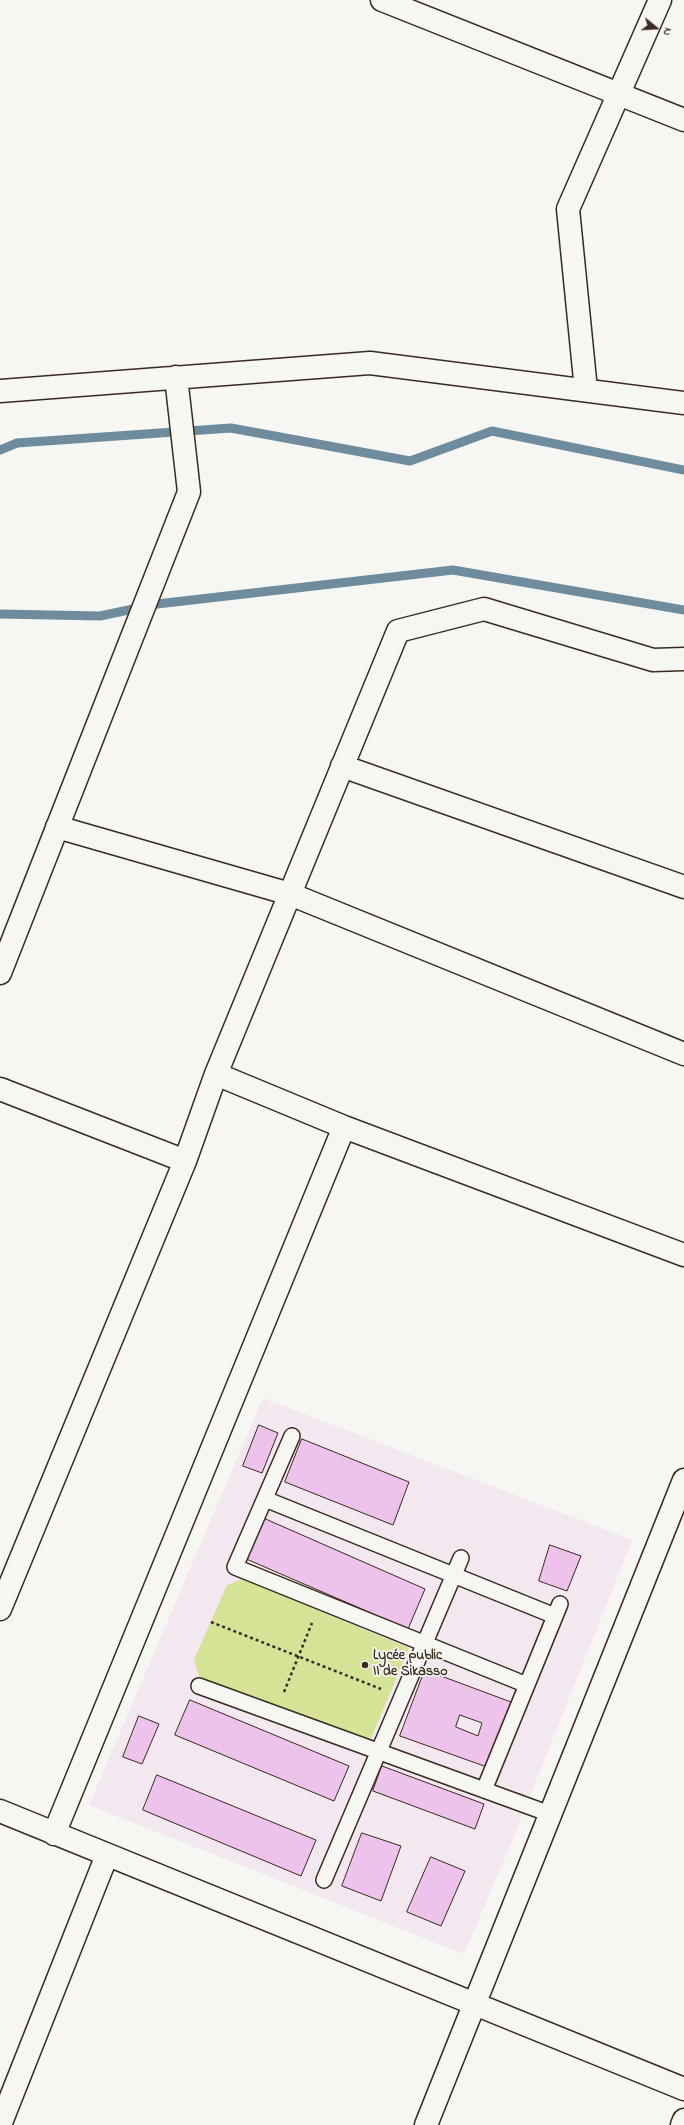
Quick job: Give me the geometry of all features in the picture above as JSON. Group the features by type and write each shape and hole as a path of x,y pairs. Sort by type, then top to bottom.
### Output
{"street":[{"path":"382,0 684,120"},
{"path":"586,390 568,209 620,94 660,0"},
{"path":"0,391 370,363 684,403"},
{"path":"0,973 189,492 176,378"},
{"path":"0,1609 184,1161 216,1074 398,631 484,609 653,660 684,659"},
{"path":"342,766 684,887"},
{"path":"57,827 290,894 684,1054"},
{"path":"216,1074 344,1127 684,1254"},
{"path":"0,1089 184,1161"},
{"path":"54,1834 344,1127"},
{"path":"426,2125 684,1480"},
{"path":"0,1811 684,2089"},
{"path":"0,2125 107,1855"},
{"path":"682,2125 684,2120"}],"lane":[{"path":"292,1436 235,1568 527,1685"},
{"path":"265,1499 454,1575 558,1610 484,1790"},
{"path":"324,1880 461,1558"},
{"path":"200,1686 550,1814"}],"path":[{"path":"275,1714 321,1602"},
{"path":"211,1622 402,1697"}],"shaded area":[{"name":"Lycée public II de Sikasso","path":"263,1398 632,1540 512,1841 464,1954 89,1805"}],"green space":[{"path":"242,1579 409,1648 370,1741 200,1679 194,1660 227,1585"}],"building":[{"path":"259,1425 278,1433 262,1473 243,1466"},
{"path":"302,1439 409,1482 393,1525 285,1482"},
{"path":"261,1517 425,1589 408,1629 244,1558"},
{"path":"550,1545 581,1556 567,1591 539,1581"},
{"path":"425,1670 511,1702 487,1767 400,1736","holes":["460,1715 482,1723 478,1736 456,1727"]},
{"path":"190,1700 349,1766 334,1801 175,1735"},
{"path":"139,1716 159,1724 142,1764 123,1757"},
{"path":"382,1766 484,1804 475,1829 373,1791"},
{"path":"157,1775 316,1840 301,1876 143,1810"},
{"path":"362,1833 401,1846 381,1901 342,1886"},
{"path":"431,1857 465,1871 441,1926 407,1912"}],"waterway":[{"path":"0,450 17,443 231,428 410,461 492,431 684,470"},
{"path":"0,614 100,616 157,604 453,570 684,610"}],"place":[{"name":"Lycée public II de Sikasso","path":"365,1665"}]}
